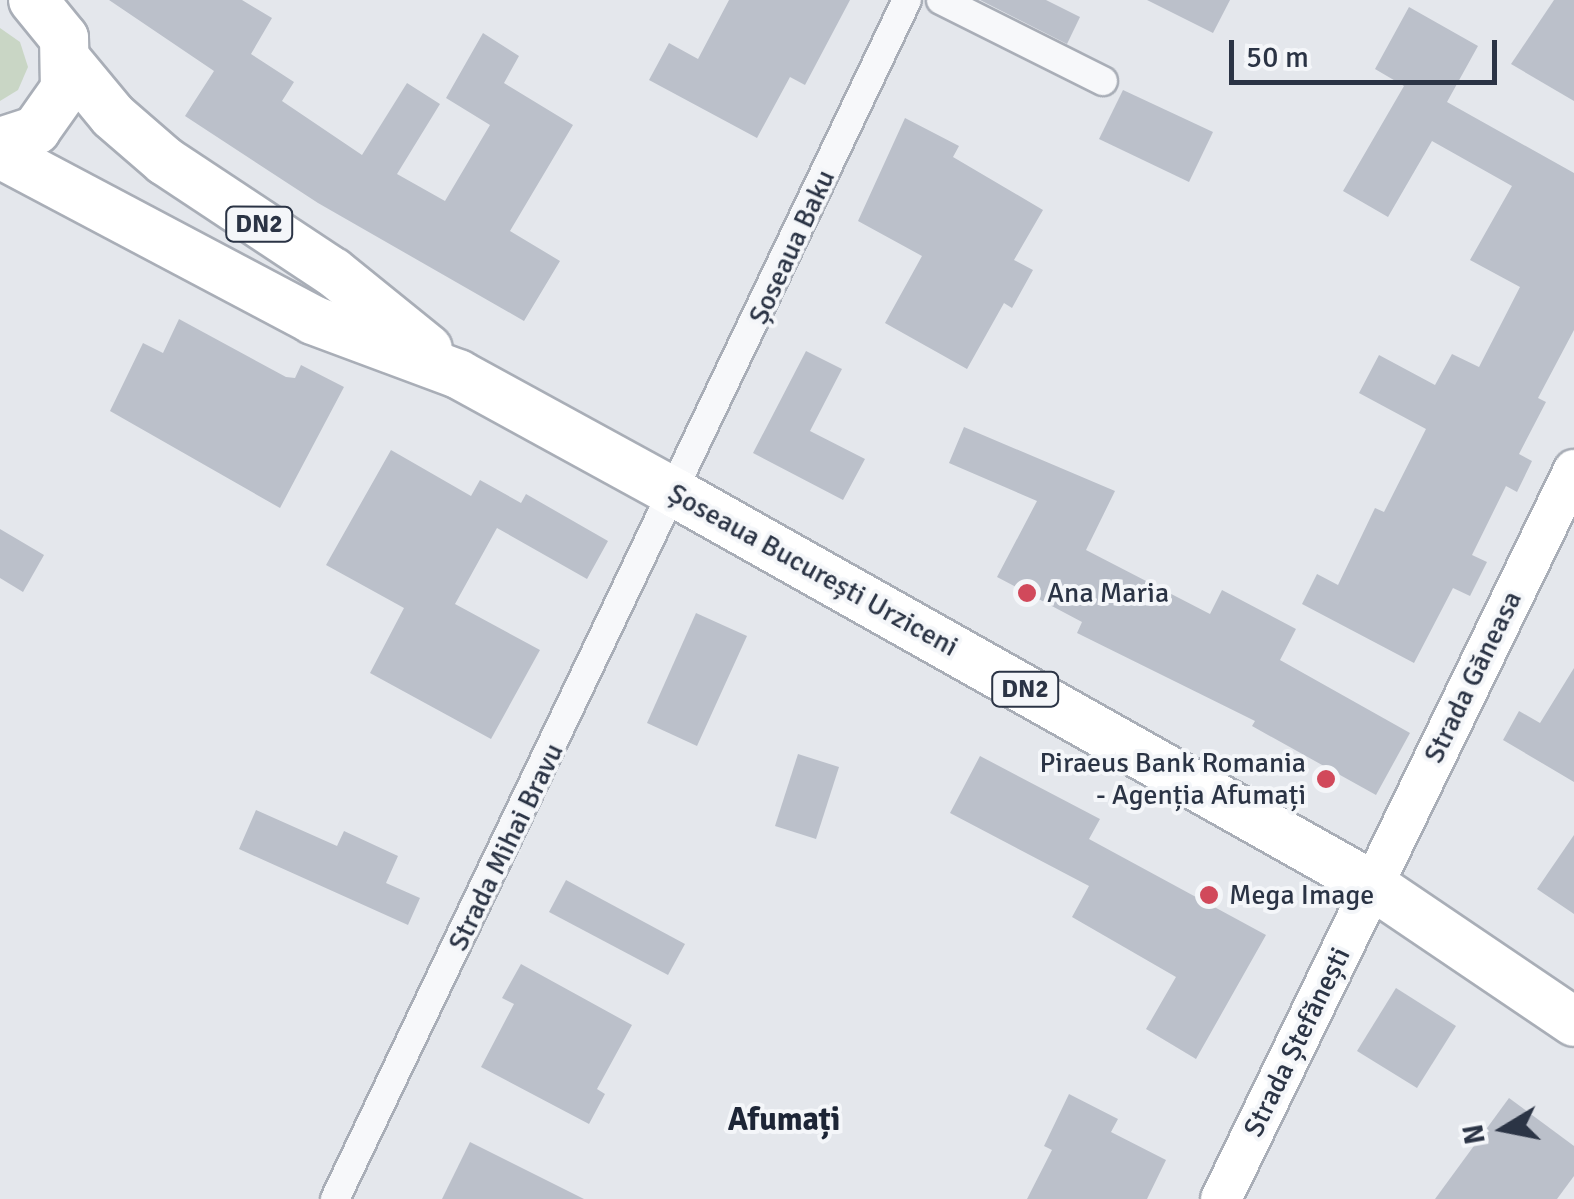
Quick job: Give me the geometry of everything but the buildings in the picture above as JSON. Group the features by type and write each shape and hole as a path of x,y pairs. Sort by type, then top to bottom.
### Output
{"highway":[{"name":"Șoseaua București Urziceni","path":"47,5 70,64 113,116 164,161 333,272 458,374"},
{"path":"0,142 36,130 54,112 70,64"},
{"name":"Șoseaua București Urziceni","path":"0,154 313,320 458,374 677,494 1372,885 1574,1022"}],"main road":[{"name":"Strada Găneasa","path":"1372,885 1574,470"},
{"name":"Strada Ștefănești","path":"1221,1199 1372,885"}],"street":[{"name":"Șoseaua Baku","path":"677,494 907,0"},
{"path":"941,0 1103,80"},
{"name":"Strada Mihai Bravu","path":"336,1199 677,494"}],"green space":[{"path":"0,28 20,42 28,67 18,90 0,101"}],"place":[{"name":"Ana Maria","path":"1027,593"},
{"name":"Piraeus Bank Romania - Agenția Afumați","path":"1326,779"},
{"name":"Mega Image","path":"1209,895"}],"district":[{"name":"Afumați","path":"784,1120"}]}
